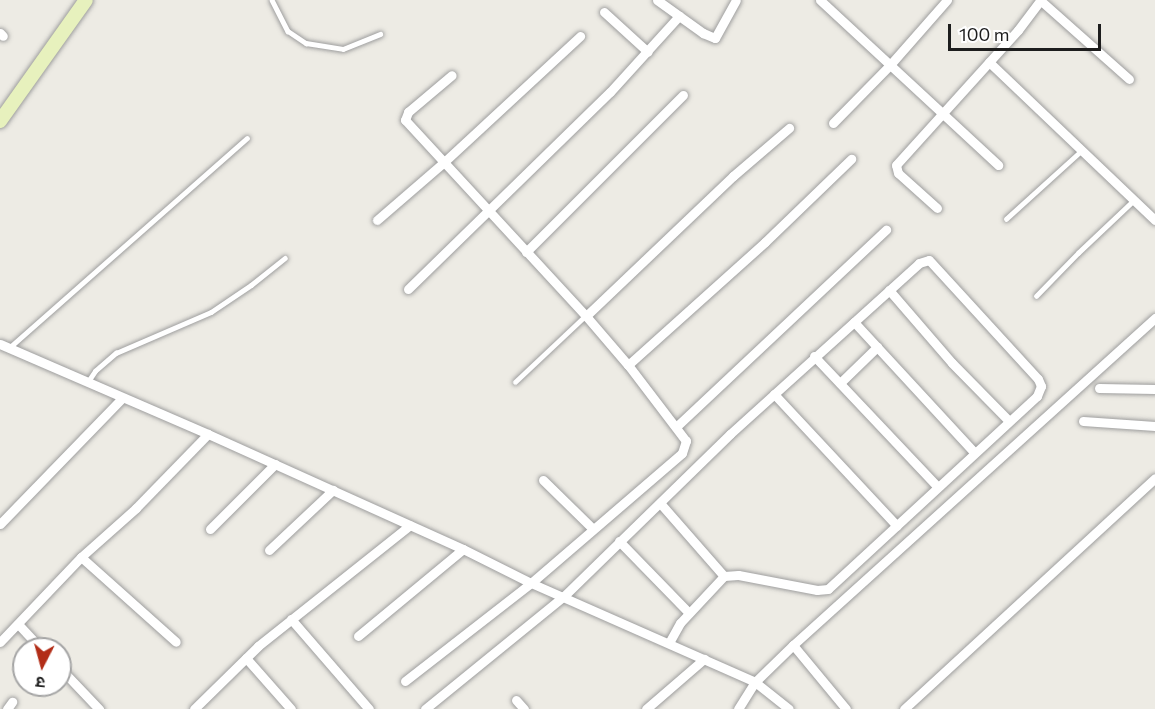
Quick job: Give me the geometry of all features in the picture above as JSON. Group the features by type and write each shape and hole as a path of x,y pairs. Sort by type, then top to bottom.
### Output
{"street":[{"path":"0,121 86,0"},
{"path":"657,0 703,33 716,38 736,0"},
{"path":"820,0 998,165"},
{"path":"833,123 889,66 947,0"},
{"path":"937,208 898,173 896,165 943,115 1040,0 1129,79"},
{"path":"604,12 648,52"},
{"path":"408,289 648,52 679,16"},
{"path":"377,220 443,163 580,36"},
{"path":"989,62 1155,220"},
{"path":"405,681 531,583 682,453 686,441 628,365 586,316 408,124 405,116 452,75"},
{"path":"526,252 683,95"},
{"path":"586,316 733,176 789,128"},
{"path":"628,365 765,242 851,159"},
{"path":"676,426 886,230"},
{"path":"425,709 564,596 814,356 924,259 934,263 1040,382 1037,396 824,591 738,575 724,576 689,613 669,643"},
{"path":"889,290 952,363 1009,421"},
{"path":"738,709 755,682 793,645 1155,318"},
{"path":"854,322 974,452"},
{"path":"4,346 208,434 463,549 531,583 755,682 789,709"},
{"path":"840,383 877,347"},
{"path":"814,356 937,486"},
{"path":"1099,388 1155,389"},
{"path":"774,394 897,526"},
{"path":"0,524 122,398"},
{"path":"1083,421 1155,426"},
{"path":"0,642 81,557 135,508 208,434"},
{"path":"210,529 275,464"},
{"path":"904,709 1155,478"},
{"path":"543,480 593,529"},
{"path":"269,550 333,490"},
{"path":"660,503 724,576"},
{"path":"194,709 246,658 291,619 410,525"},
{"path":"619,541 689,613"},
{"path":"358,636 463,549"},
{"path":"81,557 176,642"},
{"path":"291,619 369,709"},
{"path":"18,624 30,637"},
{"path":"793,645 846,709"},
{"path":"246,658 291,709"},
{"path":"646,709 704,659"},
{"path":"72,681 99,709"},
{"path":"516,700 524,709"}],"lane":[{"path":"272,0 288,31 306,43 343,49 380,34"},
{"path":"4,346 247,138"},
{"path":"1006,219 1083,149"},
{"path":"1036,296 1077,253 1134,200"},
{"path":"87,383 95,371 116,353 211,312 285,258"},
{"path":"515,382 586,316"}]}
